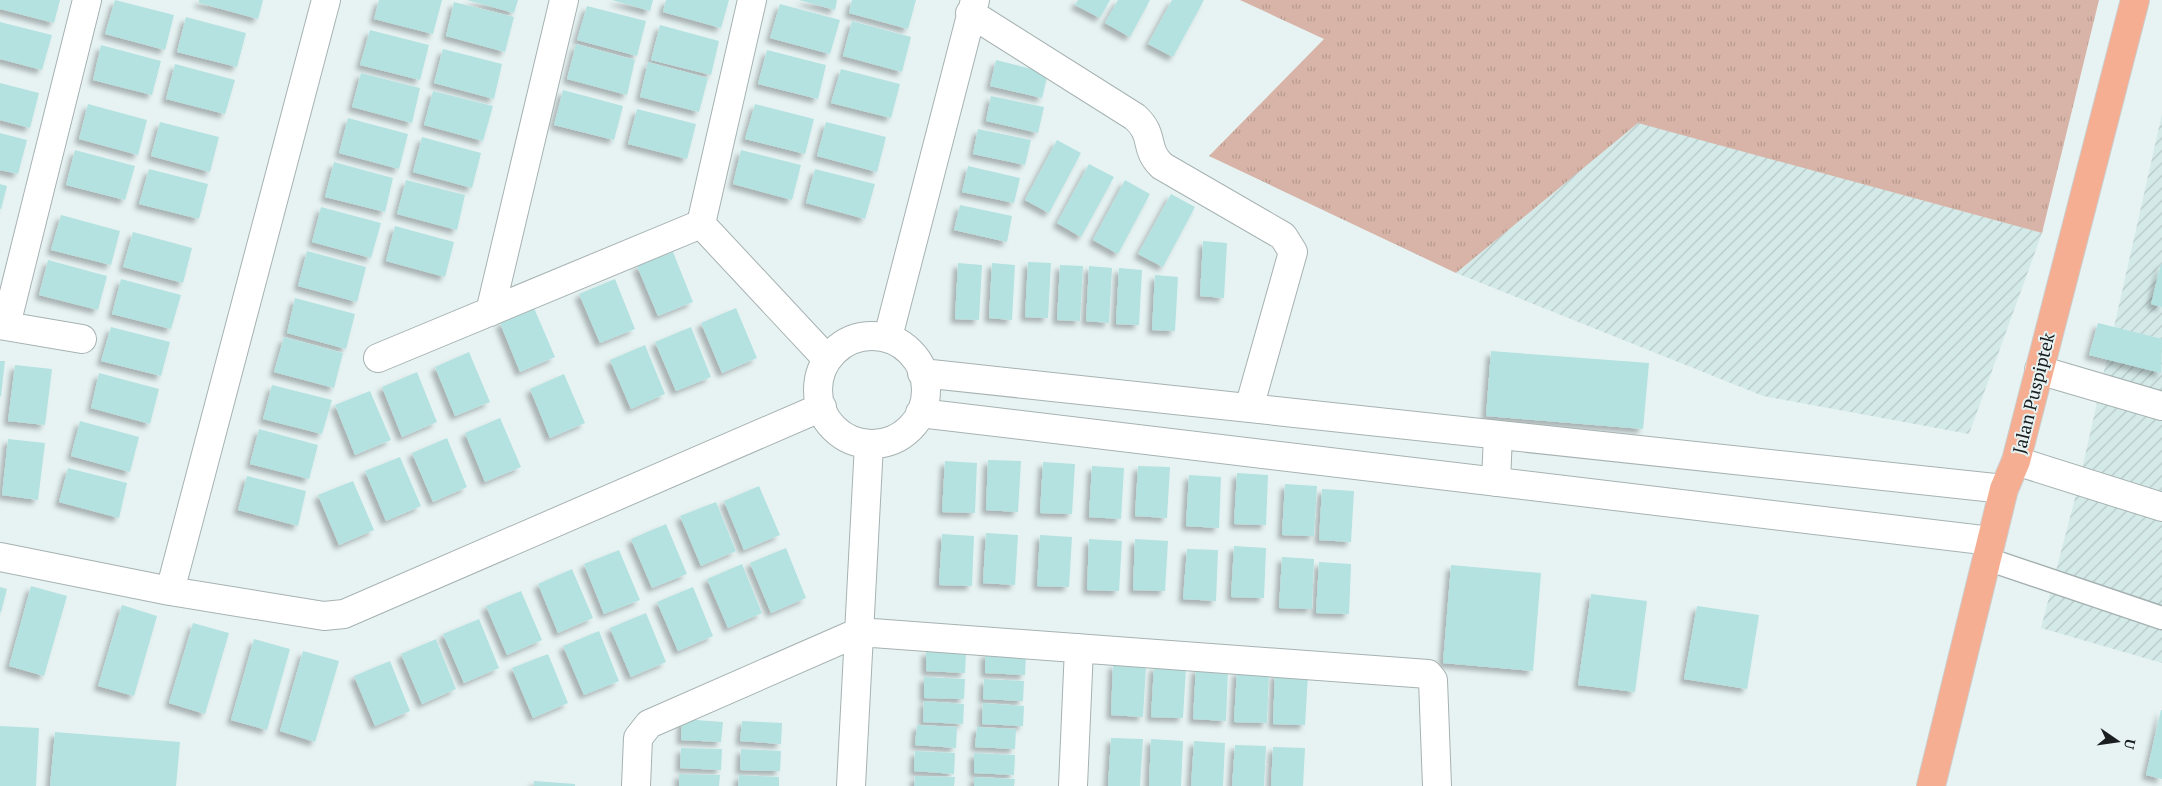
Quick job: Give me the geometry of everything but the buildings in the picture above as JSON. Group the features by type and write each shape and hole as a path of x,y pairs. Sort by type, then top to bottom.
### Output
{"main road":[{"name":"Jalan Puspiptek","path":"1931,786 2004,489 2016,461 2135,0"}],"street":[{"path":"82,339 3,325 87,0"},
{"path":"170,591 326,0"},
{"path":"490,312 564,0"},
{"path":"700,224 752,0"},
{"path":"888,337 972,6 1144,124 1148,133 1153,158 1162,166 1283,236 1289,244 1293,252 1249,408"},
{"path":"378,358 700,224"},
{"path":"700,224 826,359"},
{"path":"888,337 916,356 928,388 918,422 890,443 870,444 856,444 828,425 817,392 826,359 854,338 888,337"},
{"path":"2039,370 2162,406"},
{"path":"922,373 2004,489"},
{"path":"0,557 170,591 324,616 344,614 822,407"},
{"path":"920,413 1496,482 1989,550"},
{"path":"1496,482 1498,435"},
{"path":"851,786 870,444"},
{"path":"2016,461 2162,507"},
{"path":"636,786 638,738 649,724 859,632 1428,674 1433,680 1437,786"},
{"path":"1073,786 1079,648"}],"lane":[{"path":"1989,550 2162,618"}],"shaded area":[{"path":"2162,114 2162,663 2041,628 2078,487"},
{"path":"1638,122 2042,233 1969,434 1763,396 1456,273"}],"green space":[{"path":"1240,0 2099,0 2042,233 1638,123 1456,273 1209,156 1324,39"}]}
